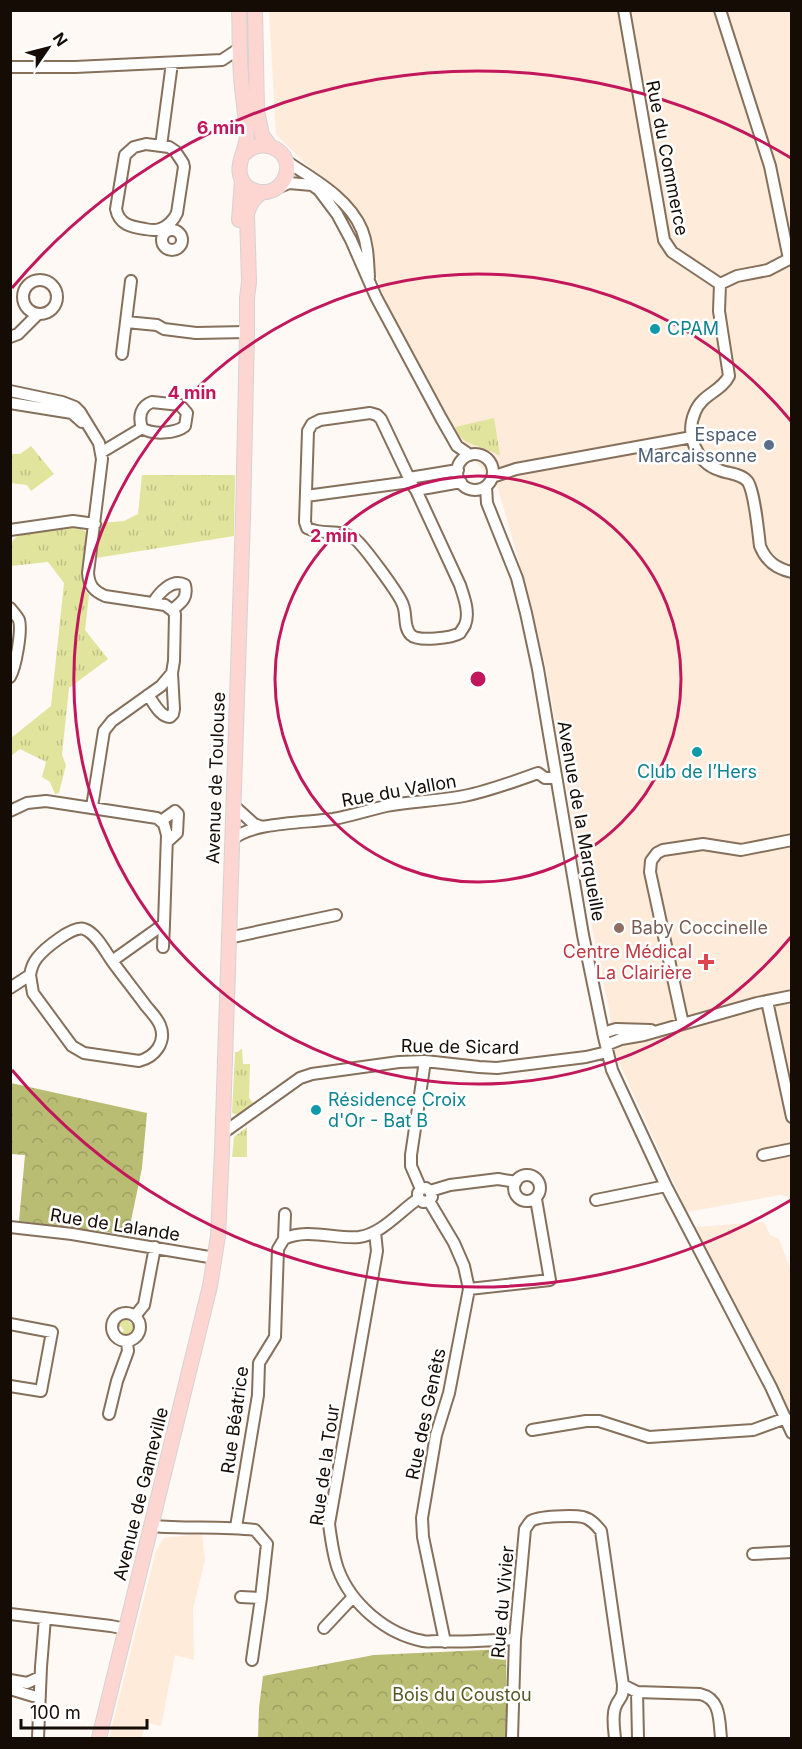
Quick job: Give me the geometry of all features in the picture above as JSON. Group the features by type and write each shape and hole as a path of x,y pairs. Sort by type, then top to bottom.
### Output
{"main road":[{"path":"239,10 241,74 247,133 247,144 243,155 239,167 242,180 250,189 262,192 279,187 285,177 287,166 280,151 270,146 255,146 243,155"},
{"path":"255,10 257,111 262,135 270,146"},
{"name":"Avenue de Toulouse","path":"242,180 239,231 243,284 247,298"},
{"name":"Avenue de Toulouse","path":"215,1258 219,1224 223,1133 232,840 249,282 247,214 254,198 262,192"},
{"name":"Avenue de Gameville","path":"99,1738 215,1258"}],"street":[{"name":"Rue du Commerce","path":"624,10 664,240 672,252 720,284"},
{"path":"720,10 770,166 790,259 768,270 737,276 720,284 719,311 729,376 724,385 707,396 697,407 691,425 692,437 696,450 708,465 747,480 760,546 774,566 792,573"},
{"path":"10,68 222,60 240,48"},
{"path":"206,61 220,63 241,74"},
{"path":"161,146 172,63"},
{"path":"139,145 161,146 175,151 184,167 177,213 164,230 129,226 117,214 116,209 125,155 139,145"},
{"path":"286,161 333,194 355,218 366,241 369,280"},
{"path":"279,187 289,183 312,185 319,190 337,214 376,297 457,446 468,488 473,489 516,469 692,437"},
{"path":"122,354 131,281"},
{"path":"10,339 38,314"},
{"path":"126,322 196,333 247,332"},
{"path":"10,391 75,407 80,411 100,447 102,459 88,573 92,588 105,596 165,605 172,610 176,620 172,673 173,714 170,717 162,715 148,696"},
{"path":"10,403 72,413 82,422 100,447"},
{"path":"370,412 377,415 412,483 460,585 465,601 467,612 465,627 453,636 421,640 410,634 406,628 403,605 395,590 356,539 339,532 325,533 307,528 304,522 308,431 312,424 320,420 370,412"},
{"path":"100,447 142,428"},
{"path":"306,496 412,483 463,467 482,455 491,464 493,470 489,482"},
{"path":"491,464 516,469"},
{"name":"Avenue de la Marqueille","path":"487,503 489,482"},
{"name":"Avenue de la Marqueille","path":"473,489 487,503 517,578 524,603 538,669 583,935 612,1070 666,1186 771,1387 792,1433"},
{"path":"10,530 73,522 95,524"},
{"path":"153,603 157,596 172,584 182,583 185,585 186,595 184,600 172,610"},
{"path":"10,608 19,622 20,629 14,668 10,677"},
{"path":"92,807 104,731 112,721 148,696 172,673"},
{"name":"Rue du Vallon","path":"232,840 244,831 262,827 329,820 393,805 466,796 538,773 553,759"},
{"path":"538,773 545,778 556,778"},
{"path":"10,811 36,801 152,816 161,821 166,829 167,842 163,947"},
{"path":"233,805 254,824 262,827"},
{"path":"161,821 172,811 178,814 176,837 167,842"},
{"path":"683,1024 650,872 651,861 657,853 663,850 695,844 711,844 741,850 792,840"},
{"path":"228,938 336,915"},
{"path":"112,961 164,924"},
{"path":"78,928 87,930 160,1025 159,1048 147,1059 140,1060 84,1053 77,1050 36,999 31,988 30,975 34,963 42,953 71,931 78,928"},
{"path":"10,988 30,975"},
{"name":"Rue de Sicard","path":"223,1133 300,1078 335,1070 399,1062 425,1061 497,1068 586,1057 607,1049 621,1039 636,1037 651,1030 792,996"},
{"path":"767,1001 792,1116"},
{"path":"600,1015 615,1023 651,1030"},
{"path":"603,1033 616,1029 651,1030"},
{"name":"Rue des Genêts","path":"425,1061 411,1166 425,1195 454,1243 464,1266 469,1289 449,1393 436,1435 422,1518 423,1537 445,1642"},
{"path":"763,1155 792,1149"},
{"path":"522,1176 535,1178 540,1186 539,1195 536,1198 530,1202 518,1199 514,1191 516,1182 522,1176"},
{"path":"284,1239 298,1235 360,1237 375,1232 425,1195 450,1185 498,1179 516,1182"},
{"path":"596,1200 666,1186"},
{"path":"469,1289 550,1280 536,1198"},
{"name":"Rue Béatrice","path":"236,1527 258,1395 260,1363 275,1336 278,1249 284,1239 285,1214"},
{"name":"Rue de Lalande","path":"10,1227 72,1234 215,1258"},
{"name":"Rue de la Tour","path":"375,1232 377,1251 329,1524 338,1569 353,1597 375,1618 423,1641 515,1639"},
{"path":"135,1316 144,1305 155,1247"},
{"path":"122,1313 135,1316 140,1325 140,1333 127,1342 119,1340 113,1334 113,1322 122,1313"},
{"path":"10,1324 52,1332 41,1391 10,1386"},
{"path":"109,1414 117,1380 128,1351 127,1342"},
{"path":"532,1430 599,1421 649,1437 753,1430 786,1418"},
{"name":"Rue du Vivier","path":"512,1738 515,1639 525,1529 531,1521 542,1518 583,1517 594,1522 601,1531 623,1685 623,1696 614,1712 615,1738"},
{"path":"152,1526 236,1527 255,1530 267,1544 252,1659"},
{"path":"753,1554 792,1552"},
{"path":"242,1596 261,1598"},
{"path":"324,1628 353,1597"},
{"path":"10,1614 126,1629"},
{"path":"38,1738 45,1618"},
{"path":"10,1680 27,1683 40,1677"},
{"path":"27,1683 39,1708"},
{"path":"623,1685 637,1692 707,1696 715,1703 721,1738"},
{"path":"10,1689 33,1696"},
{"path":"637,1692 638,1738"}],"shaded area":[{"path":"269,11 791,11 791,1197 780,1195 687,1212 614,1051 609,1009 582,879 546,668 498,488 448,427 389,312 357,222 327,184 276,135"},
{"path":"764,1222 770,1235 779,1239 791,1270 791,1416 694,1227"},
{"path":"202,1534 205,1560 193,1609 194,1660 175,1655 161,1726 145,1722 142,1738 109,1738 156,1551 164,1538"}],"green space":[{"path":"494,418 500,455 462,439 455,427"},
{"path":"31,446 54,474 31,491 27,485 10,483 11,454 20,454"},
{"path":"142,475 235,475 234,536 96,558 100,523 124,521 138,514"},
{"path":"73,525 85,531 89,540 84,589 89,595 85,630 108,659 69,688 62,755 66,765 59,793 55,794 50,782 42,777 46,762 20,749 11,756 11,738 51,706 64,583 48,562 11,566 10,551 12,542 22,534"},
{"path":"241,1049 243,1064 250,1064 249,1098 253,1103 237,1115 232,1113 235,1052"},
{"path":"11,1083 147,1113 142,1168 128,1235 19,1221 25,1155 11,1154"},
{"path":"247,1127 247,1157 232,1157 234,1137"},
{"path":"123,1314 131,1316 127,1320 132,1324 136,1320 139,1325 135,1334 128,1337 120,1335 124,1331 121,1326 116,1329 117,1320"},
{"name":"Bois du Coustou","path":"506,1649 507,1738 258,1738 263,1676 374,1655"}],"place":[{"name":"CPAM","path":"655,329"},
{"name":"Espace Marcaissonne","path":"769,445"},
{"name":"Club de l’Hers","path":"697,752"},
{"name":"Baby Coccinelle","path":"619,928"},
{"name":"Centre Médical La Clairière","path":"706,962"},
{"name":"Résidence Croix d'Or - Bat B","path":"316,1110"}]}
